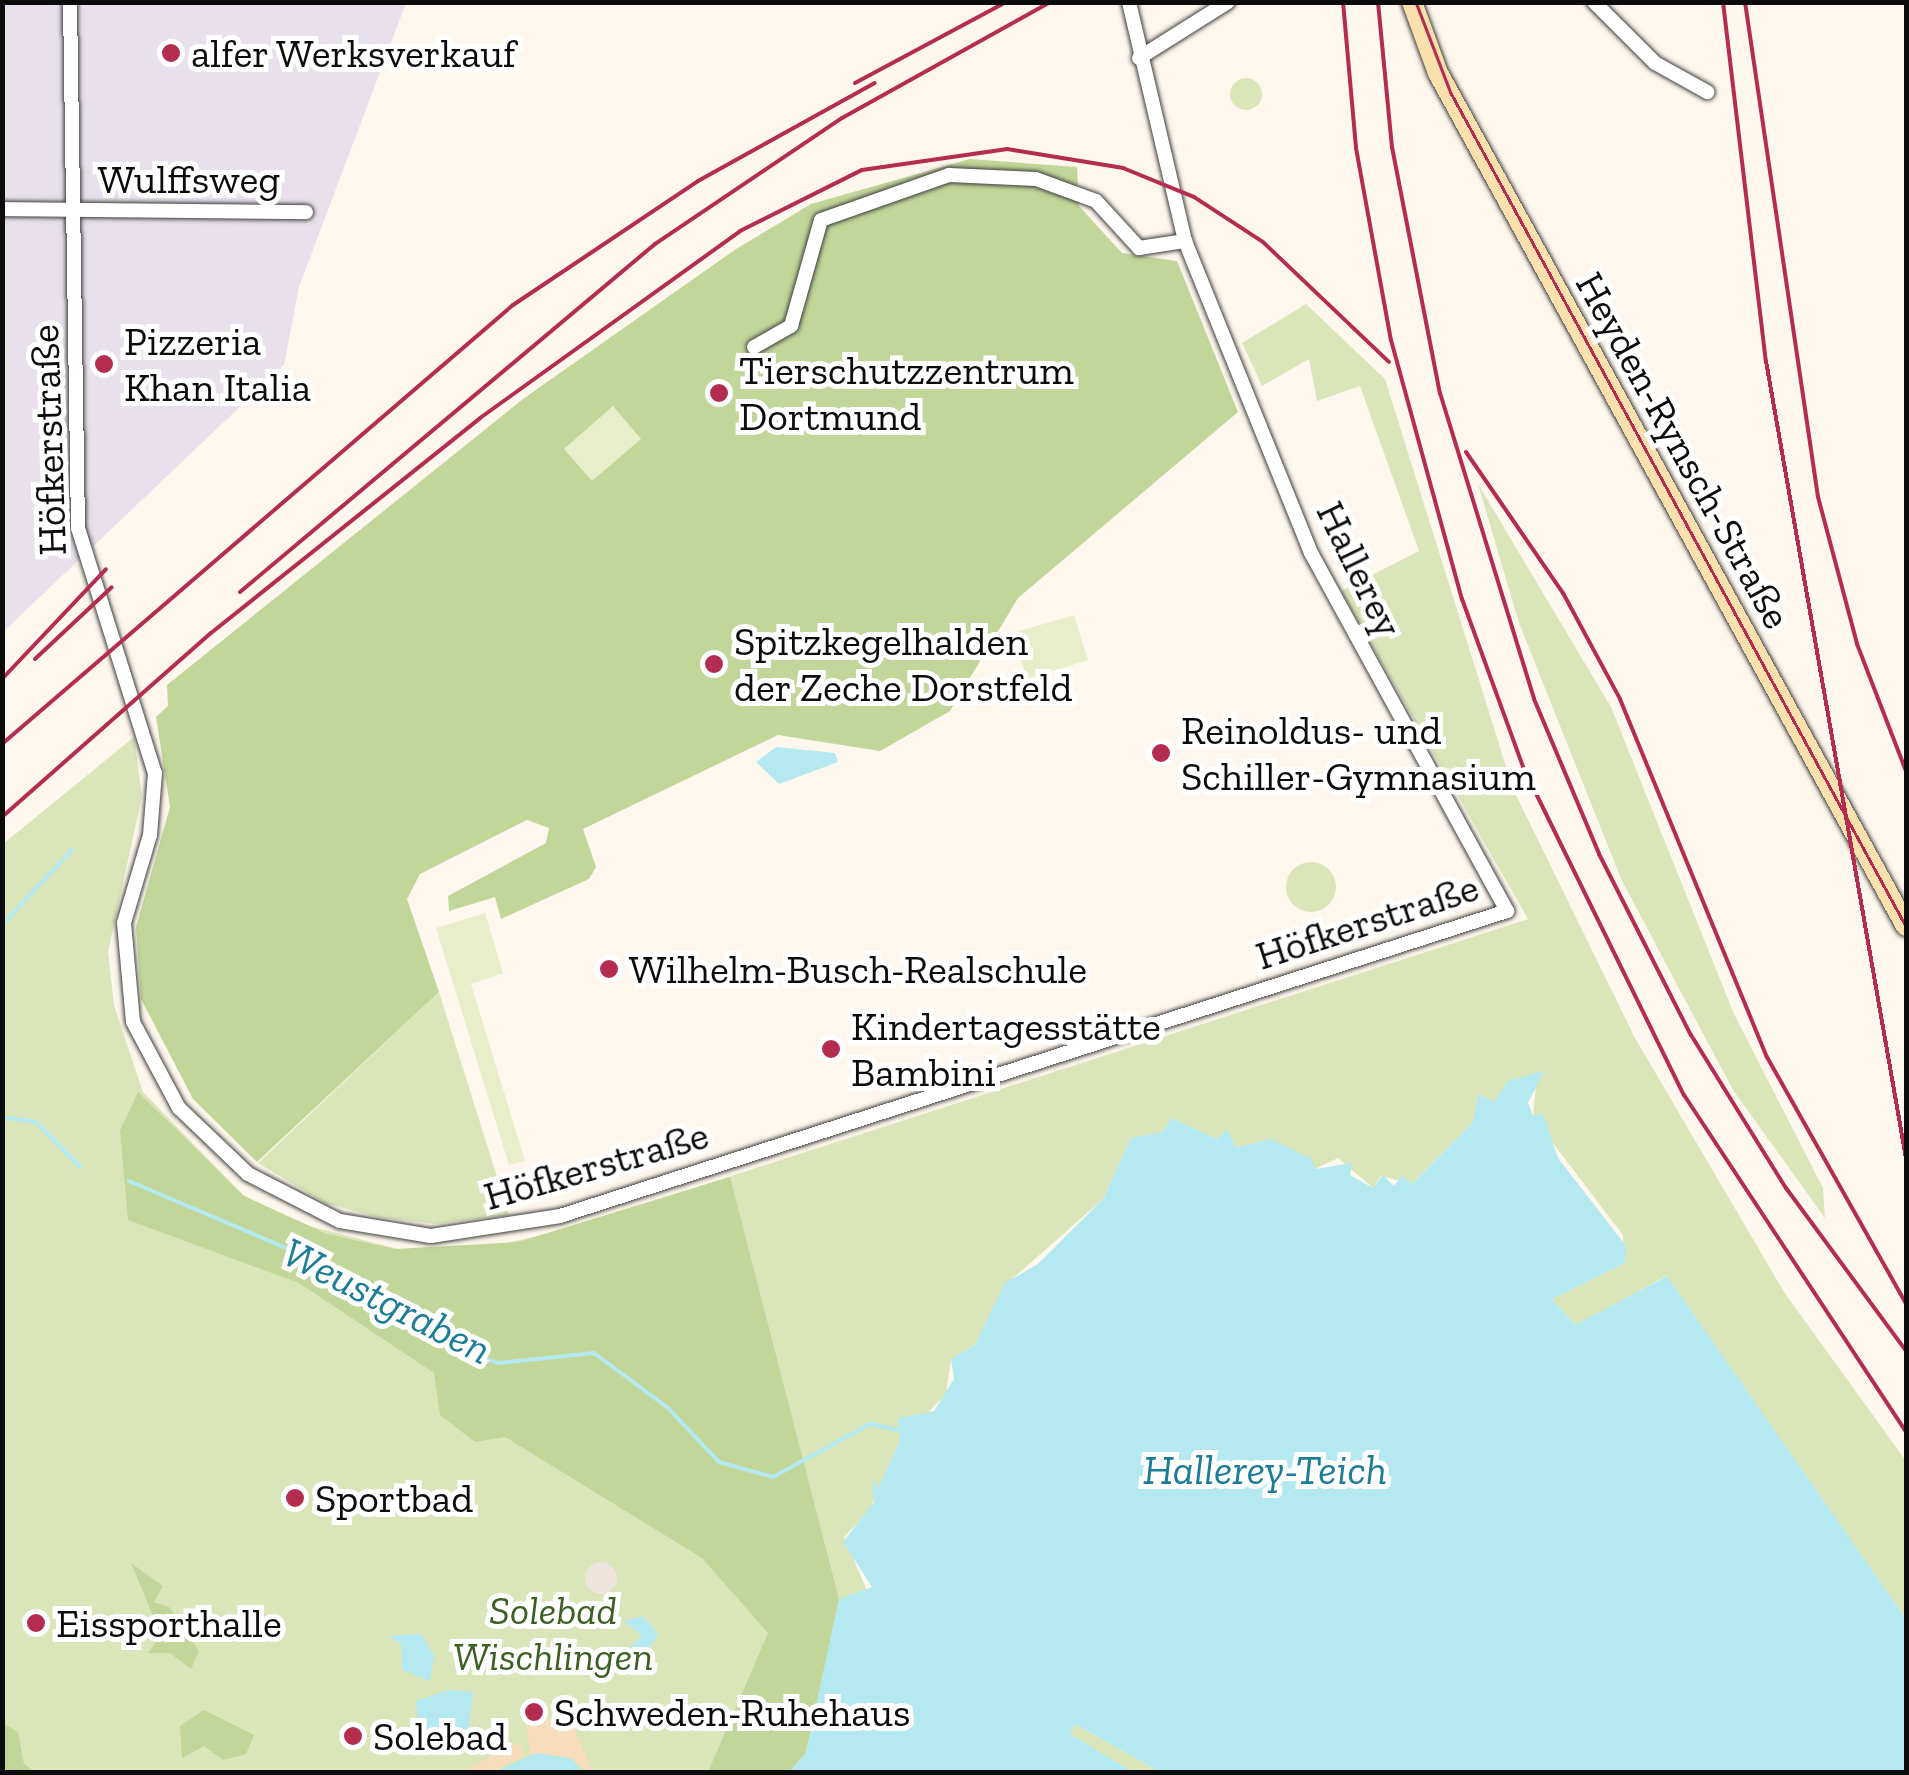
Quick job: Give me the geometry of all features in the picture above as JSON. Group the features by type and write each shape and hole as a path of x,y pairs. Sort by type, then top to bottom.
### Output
{"main road":[{"name":"Heyden-Rynsch-Straße","path":"1412,2 1438,73 1906,926"}],"street":[{"name":"Höfkerstraße","path":"70,2 78,528 155,773 150,835 124,923 128,1001 148,1059 194,1126 248,1174 316,1212 404,1234 514,1228 1507,911"},
{"name":"Hallerey","path":"1129,2 1185,242 1328,588 1507,911"},
{"path":"1139,58 1228,2"},
{"path":"1594,2 1655,63 1707,92"},
{"path":"754,347 791,326 821,220 949,175 1036,179 1096,201 1139,248 1185,242"},
{"name":"Wulffsweg","path":"2,209 306,212"}],"shaded area":[{"path":"3,3 406,3 299,287 284,365 3,632"},
{"path":"601,1562 612,1567 617,1578 612,1589 601,1594 590,1589 585,1578 590,1567"}],"green space":[{"path":"1246,78 1257,83 1262,94 1257,105 1246,110 1235,105 1230,94 1235,83"},
{"path":"970,159 1077,167 1079,206 1122,253 1177,261 1238,412 1018,598 950,711 880,751 778,735 583,829 596,867 589,879 501,919 495,897 449,911 448,896 546,843 549,828 527,820 420,874 407,899 439,992 257,1162 193,1099 141,999 136,927 170,807 156,717 168,706 167,685 523,399 736,249 811,204"},
{"name":"Solebad Wischlingen","path":"1306,304 1385,379 1513,789 1635,1038 1784,1292 1906,1461 1906,1619 1666,1276 1575,1326 1552,1299 1623,1252 1623,1235 1533,1117 1537,1073 1494,1102 1478,1094 1473,1122 1412,1184 1381,1176 1373,1188 1338,1158 1315,1169 1271,1139 1236,1148 1227,1131 1217,1139 1171,1118 1164,1132 1131,1138 1103,1199 1011,1280 975,1345 951,1359 946,1394 900,1441 869,1511 844,1537 884,1630 789,1772 3,1772 3,844 134,737 142,796 108,952 114,1005 143,1092 243,1195 290,1221 406,1251 489,1247 564,1230 1528,919 1341,591 1419,551 1360,386 1317,401 1309,359 1262,386 1242,343"},
{"path":"613,406 641,439 592,481 564,449"},
{"path":"1478,484 1611,707 1734,1014 1823,1188 1825,1218 1733,1090 1622,881 1519,623"},
{"path":"1074,615 1088,660 1027,679 1013,633"},
{"path":"1311,862 1329,869 1336,887 1329,905 1311,912 1293,905 1286,887 1293,869"},
{"path":"485,913 503,973 471,984 525,1161 509,1165 436,928"},
{"path":"439,992 509,1215 435,1224 377,1217 325,1203 258,1163"},
{"path":"138,1092 244,1196 327,1234 395,1249 518,1242 730,1177 839,1599 806,1753 789,1772 708,1772 768,1633 702,1558 505,1437 475,1442 440,1415 434,1373 299,1283 128,1220 120,1131"},
{"path":"131,1563 163,1586 154,1602 169,1607 199,1651 191,1669 170,1653 148,1653 161,1635"},
{"path":"204,1710 254,1735 246,1754 223,1760 204,1746 182,1758 180,1726"},
{"path":"3,1723 18,1732 24,1764 35,1772 3,1772"},
{"path":"1075,1724 1160,1772 1133,1772 1069,1734"}],"sand":[{"path":"584,1716 575,1731 592,1772 563,1756 530,1755 526,1722"},
{"path":"519,1742 524,1756 494,1772 461,1772"}],"water":[{"path":"776,747 835,753 838,762 779,784 756,762"},
{"name":"Hallerey-Teich","path":"1544,1071 1528,1103 1533,1116 1543,1114 1558,1158 1626,1246 1625,1263 1552,1299 1575,1325 1667,1276 1906,1619 1906,1772 1160,1772 1075,1724 1070,1734 1133,1772 789,1772 806,1753 839,1599 872,1587 843,1542 874,1502 872,1478 878,1488 900,1441 898,1418 934,1411 954,1379 951,1359 975,1345 1005,1283 1038,1264 1103,1199 1131,1138 1163,1132 1171,1118 1217,1139 1227,1129 1236,1148 1271,1139 1312,1159 1315,1169 1352,1163 1350,1175 1373,1188 1383,1175 1394,1186 1402,1175 1412,1184 1473,1122 1478,1094 1494,1102 1508,1081"},
{"path":"643,1616 658,1634 643,1659 624,1654 642,1636 624,1621"},
{"path":"421,1634 434,1655 430,1681 402,1670 401,1644 388,1636"},
{"path":"448,1690 473,1692 468,1735 456,1747 421,1748 416,1701"},
{"path":"537,1753 573,1759 581,1772 494,1772"}],"waterway":[{"path":"2,925 72,850"},
{"name":"Weustgraben","path":"2,1117 36,1122 80,1167"},
{"name":"Weustgraben","path":"129,1181 331,1267 472,1355 498,1363 594,1353 668,1408 719,1462 773,1477 870,1424 899,1430"}],"tram line":[{"path":"1416,2 1451,93 1906,926"}],"railway":[{"path":"855,83 1006,2"},
{"path":"240,592 655,244 842,118 1050,2"},
{"path":"1343,2 1356,148 1391,340 1462,599 1524,769 1684,1095 1906,1432"},
{"path":"1378,2 1392,147 1440,393 1534,699 1599,854 1691,1035 1786,1188 1906,1351"},
{"path":"1723,2 1766,361 1906,1158"},
{"path":"1745,2 1818,497 1857,644 1906,771"},
{"path":"2,744 513,305 698,181 875,83"},
{"path":"2,817 211,633 480,418 740,231 862,170 1007,149 1123,168 1194,197 1263,242 1389,362"},
{"path":"1466,452 1563,593 1620,699 1767,1057 1906,1304"},
{"path":"2,679 106,569"},
{"path":"35,659 112,587"}],"place":[{"name":"alfer Werksverkauf","path":"171,53"},
{"name":"Pizzeria Khan Italia","path":"104,364"},
{"name":"Tierschutzzentrum Dortmund","path":"719,393"},
{"name":"Spitzkegelhalden der Zeche Dorstfeld","path":"714,664"},
{"name":"Reinoldus- und Schiller-Gymnasium","path":"1161,753"},
{"name":"Wilhelm-Busch-Realschule","path":"609,969"},
{"name":"Kindertagesstätte Bambini","path":"831,1049"},
{"name":"Sportbad","path":"295,1498"},
{"name":"Eissporthalle","path":"36,1623"},
{"name":"Schweden-Ruhehaus","path":"534,1712"},
{"name":"Solebad","path":"353,1736"}]}
